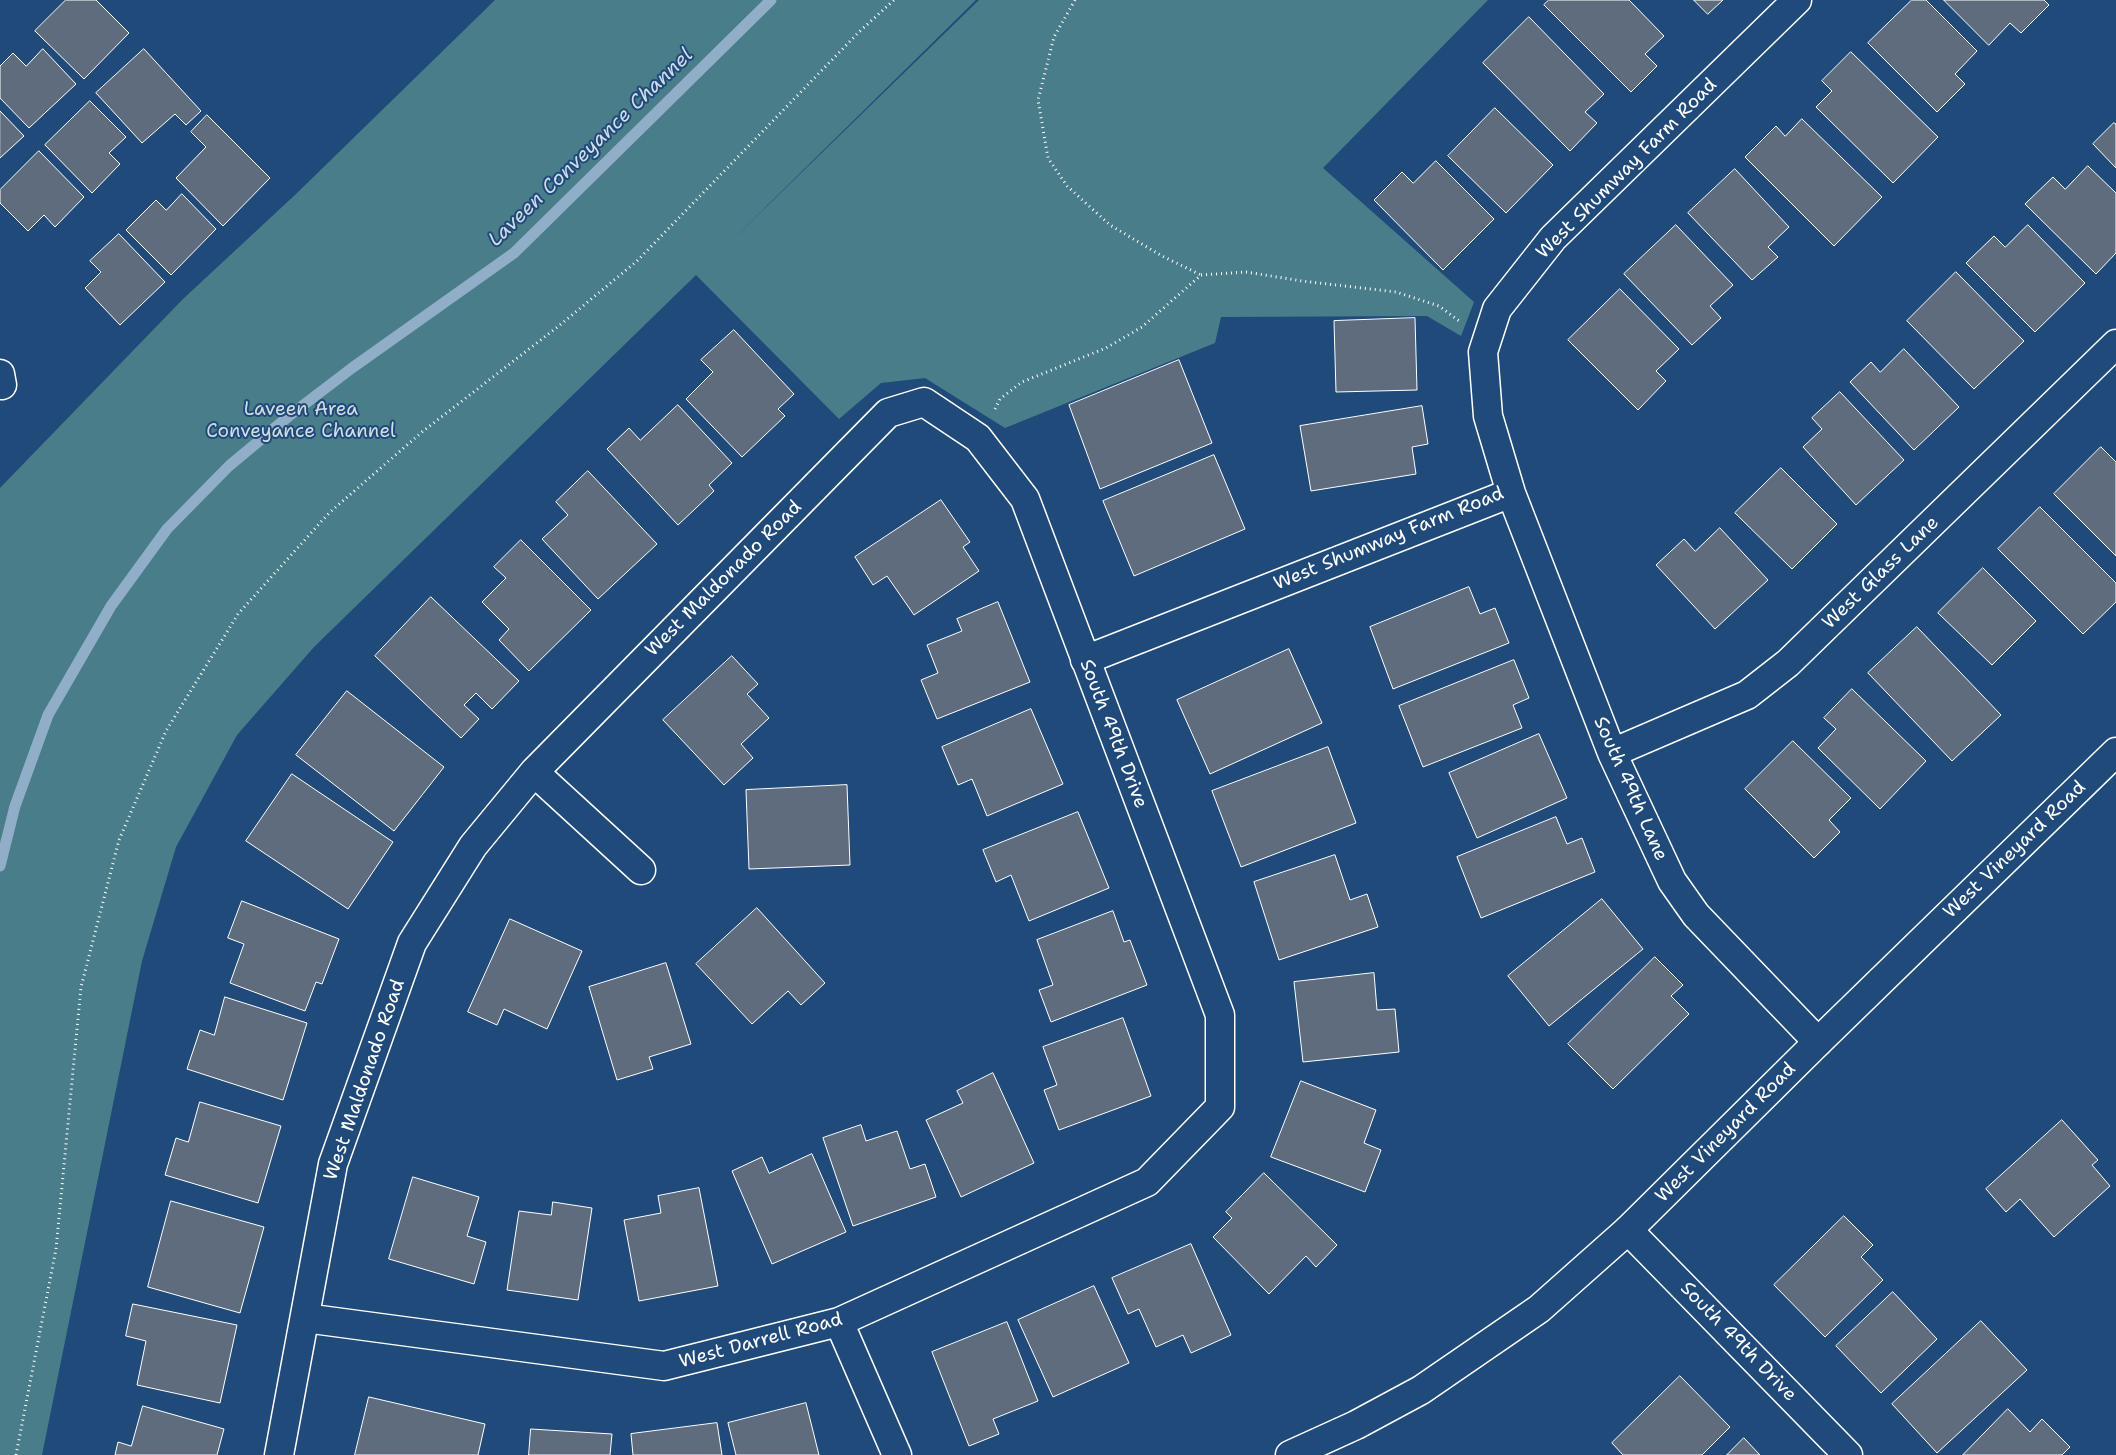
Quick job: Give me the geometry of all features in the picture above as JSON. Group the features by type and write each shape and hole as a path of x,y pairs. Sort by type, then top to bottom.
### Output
{"street":[{"name":"West Shumway Farm Road","path":"1085,660 1511,493 1488,416 1483,352 1497,309 1553,238 1797,0"},
{"name":"West Glass Lane","path":"1612,753 1747,695 1788,664 2116,344"},
{"name":"South 49th Drive","path":"924,402 978,438 1025,499 1220,1015 1220,1107"},
{"name":"West Maldonado Road","path":"279,1455 333,1164 412,943 473,846 534,772 888,414 924,402"},
{"name":"South 49th Lane","path":"1511,493 1612,753 1672,881 1696,915 1818,1042"},
{"name":"West Vineyard Road","path":"1290,1455 1356,1425 1421,1390 1539,1309 1628,1230 2116,752"},
{"path":"534,772 641,870"},
{"name":"West Darrell Road","path":"305,1318 664,1366 839,1322 1147,1182 1220,1107"},
{"name":"South 49th Drive","path":"1628,1230 1848,1455"},
{"path":"839,1322 896,1455"}],"path":[{"path":"16,1455 56,1249 81,987 119,840 166,731 238,614 329,513 422,432 560,325 637,261 859,32 894,0"},
{"path":"1075,0 1054,37 1038,100 1048,158 1067,186 1110,225 1162,256 1201,275 1246,272 1302,281 1396,292 1439,306 1467,327 1489,333"},
{"path":"978,438 1000,400 1022,382 1106,348 1142,327 1201,275"}],"green space":[{"name":"Laveen Area Conveyance Channel","path":"495,0 976,0 727,245 979,0 1488,0 1323,168 1474,302 1461,336 1427,316 1221,317 1215,343 1005,428 925,378 881,383 839,419 696,275 314,647 237,735 176,847 142,961 42,1455 0,1455 0,488 183,299 296,194"}],"building":[{"path":"66,0 96,0 129,33 84,79 35,31"},
{"path":"1549,0 1629,0 1664,36 1645,54 1657,66 1631,92 1544,5"},
{"path":"1694,0 1723,0 1708,14"},
{"path":"1912,0 1926,0 1977,51 1955,74 1965,84 1937,112 1868,43"},
{"path":"1944,0 2044,0 2049,5 2021,33 2010,23 1989,45"},
{"path":"1529,17 1604,94 1585,112 1597,123 1570,151 1483,63"},
{"path":"43,49 76,84 29,128 0,98 0,66 13,53 26,66"},
{"path":"144,49 201,111 186,125 175,114 142,143 96,93"},
{"path":"1851,52 1938,137 1893,183 1816,107 1832,91 1822,81"},
{"path":"90,101 126,137 109,153 120,164 92,193 45,145"},
{"path":"1495,108 1553,165 1506,213 1448,156"},
{"path":"0,111 24,136 0,158"},
{"path":"207,115 270,178 223,226 176,178 206,147 191,132"},
{"path":"1802,119 1882,197 1834,246 1745,157 1776,126 1785,136"},
{"path":"2114,123 2116,124 2116,168 2093,144"},
{"path":"39,151 84,197 55,227 44,215 28,231 0,203 0,190"},
{"path":"1436,161 1494,219 1443,270 1374,200 1402,172 1413,183"},
{"path":"2088,166 2116,193 2116,253 2096,274 2025,204 2053,177 2065,189"},
{"path":"1735,169 1789,227 1768,247 1778,257 1752,280 1688,213"},
{"path":"182,194 216,229 171,275 126,230 156,200 166,210"},
{"path":"1676,225 1733,285 1710,306 1721,318 1692,345 1624,274"},
{"path":"2028,225 2085,283 2035,332 1966,263 1994,236 2005,247"},
{"path":"119,234 165,282 120,325 85,288 101,272 90,261"},
{"path":"1956,272 2024,341 1974,389 1907,321"},
{"path":"1620,289 1679,349 1656,371 1666,381 1638,410 1568,340"},
{"path":"1415,318 1417,390 1336,392 1334,321"},
{"path":"734,330 794,394 778,409 785,416 742,457 686,399 713,372 701,360"},
{"path":"1904,349 1959,407 1914,450 1850,382 1871,362 1880,372"},
{"path":"1179,360 1212,443 1100,489 1069,405"},
{"path":"1840,392 1904,460 1856,505 1803,447 1822,429 1812,418"},
{"path":"678,405 732,463 709,485 714,491 678,525 607,449 629,428 640,440"},
{"path":"1422,406 1428,444 1412,447 1416,474 1311,491 1300,426"},
{"path":"2101,447 2116,462 2116,556 2054,494"},
{"path":"1214,455 1245,529 1134,576 1103,501"},
{"path":"1781,468 1837,524 1792,569 1735,513"},
{"path":"588,471 657,544 598,599 542,539 568,515 556,502"},
{"path":"941,500 970,542 963,547 979,571 914,615 887,576 873,585 855,557"},
{"path":"2040,507 2116,583 2116,602 2083,634 1998,549"},
{"path":"1720,528 1768,580 1715,629 1656,565 1684,539 1695,551"},
{"path":"521,540 591,610 529,671 499,640 509,629 482,602 506,578 494,567"},
{"path":"1983,568 2036,621 1992,665 1938,613"},
{"path":"1469,587 1480,614 1495,608 1509,643 1393,689 1370,627"},
{"path":"431,597 519,681 492,709 476,693 464,705 479,719 461,738 375,656"},
{"path":"998,602 1030,682 937,719 921,680 938,673 927,645 962,631 957,619"},
{"path":"1917,627 2001,715 1952,761 1868,673"},
{"path":"1289,649 1322,723 1210,774 1177,700"},
{"path":"732,656 758,684 747,694 769,718 741,744 753,758 724,785 663,720"},
{"path":"1514,660 1529,698 1513,705 1522,728 1423,767 1399,706"},
{"path":"1852,689 1926,761 1880,809 1818,748 1836,729 1824,718"},
{"path":"347,691 444,767 394,831 296,755"},
{"path":"1031,709 1063,784 987,816 972,779 958,785 942,747"},
{"path":"1539,734 1567,798 1477,838 1449,773"},
{"path":"1793,741 1851,798 1829,820 1840,832 1814,858 1745,789"},
{"path":"1328,747 1356,823 1241,867 1212,791"},
{"path":"292,774 393,842 348,909 246,841"},
{"path":"847,785 850,865 749,869 746,790"},
{"path":"1078,812 1109,888 1029,921 1011,875 996,882 983,850"},
{"path":"1556,817 1567,844 1582,838 1595,872 1481,918 1457,857"},
{"path":"1335,855 1350,900 1367,894 1378,927 1279,960 1254,882"},
{"path":"1602,899 1643,949 1549,1026 1508,976"},
{"path":"242,901 339,939 322,984 316,982 305,1011 230,983 244,944 228,938"},
{"path":"757,908 825,983 801,1005 788,991 752,1024 696,964"},
{"path":"1113,911 1124,942 1130,940 1147,985 1051,1022 1039,990 1053,985 1037,940"},
{"path":"510,919 582,951 547,1029 504,1009 497,1025 468,1012"},
{"path":"1655,957 1683,985 1671,996 1689,1014 1613,1089 1568,1044"},
{"path":"666,963 691,1044 649,1057 653,1069 617,1080 589,987"},
{"path":"1374,973 1377,1010 1395,1009 1399,1052 1303,1062 1294,982"},
{"path":"225,997 307,1023 283,1100 187,1069 200,1030 214,1035"},
{"path":"1123,1018 1151,1096 1059,1130 1044,1090 1057,1085 1043,1047"},
{"path":"993,1073 1034,1163 961,1197 926,1120 963,1103 957,1091"},
{"path":"1301,1081 1376,1110 1364,1143 1381,1150 1365,1192 1271,1157"},
{"path":"200,1102 281,1126 258,1203 165,1175 176,1138 188,1142"},
{"path":"2062,1120 2098,1160 2092,1165 2110,1186 2054,1237 2020,1199 2006,1212 1986,1189"},
{"path":"861,1125 866,1141 897,1131 910,1169 925,1164 936,1197 853,1226 823,1138"},
{"path":"812,1154 846,1232 772,1264 732,1171 762,1157 769,1173"},
{"path":"1264,1173 1337,1245 1316,1267 1306,1256 1269,1294 1213,1237 1232,1218 1226,1212"},
{"path":"413,1177 479,1197 467,1236 486,1242 474,1284 389,1259"},
{"path":"699,1188 718,1286 639,1301 624,1220 661,1213 658,1196"},
{"path":"171,1201 264,1227 240,1313 148,1287"},
{"path":"553,1202 592,1208 578,1300 507,1290 519,1211 551,1215"},
{"path":"1844,1216 1873,1245 1861,1257 1883,1280 1825,1337 1774,1285"},
{"path":"1191,1244 1231,1335 1191,1353 1183,1335 1156,1347 1139,1309 1128,1314 1112,1278"},
{"path":"1094,1286 1129,1363 1053,1397 1018,1320"},
{"path":"1893,1292 1937,1339 1881,1393 1836,1346"},
{"path":"133,1304 237,1325 220,1403 137,1385 146,1341 126,1336"},
{"path":"1981,1321 2027,1370 1937,1453 1892,1404"},
{"path":"1007,1322 1038,1401 993,1419 999,1434 969,1446 932,1352"},
{"path":"1680,1376 1730,1427 1702,1455 1623,1455 1612,1443"},
{"path":"369,1397 485,1424 478,1455 355,1455"},
{"path":"806,1403 819,1455 736,1455 728,1423"},
{"path":"143,1406 224,1429 217,1455 115,1455 118,1442 131,1446"},
{"path":"2008,1409 2030,1432 2042,1419 2070,1447 2062,1455 1963,1455"},
{"path":"717,1423 722,1455 633,1455 631,1434"},
{"path":"531,1429 612,1434 610,1455 529,1455"},
{"path":"1744,1438 1760,1455 1727,1455"}],"waterway":[{"name":"Laveen Conveyance Channel","path":"0,866 15,806 48,715 111,606 167,529 229,466 289,416 352,368 514,253 771,0"}]}
